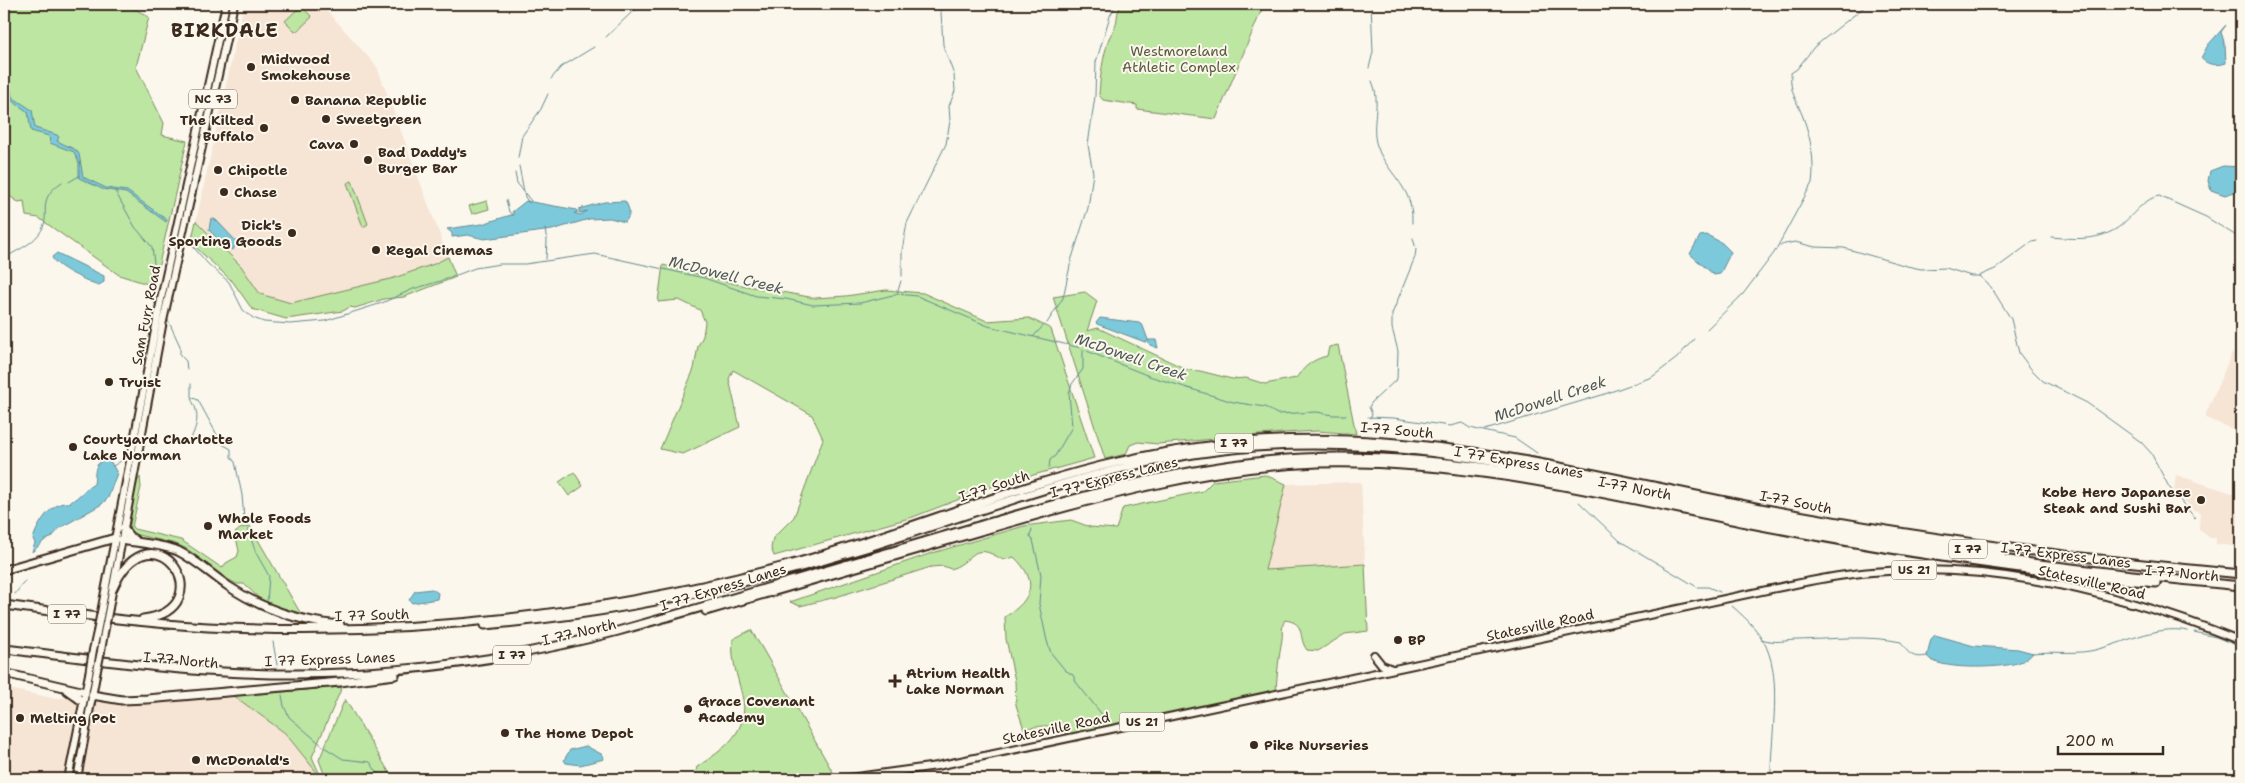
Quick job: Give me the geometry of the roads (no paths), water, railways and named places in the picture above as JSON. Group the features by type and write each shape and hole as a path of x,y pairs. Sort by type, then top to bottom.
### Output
{"highway":[{"name":"I-77 South","path":"739,578 861,543 1025,488 1099,467 1175,451 1251,442 1347,439 1441,446 1881,530 2010,550 2241,574"},
{"name":"I 77 Express Lanes","path":"4,610 104,623 181,630 283,634 385,632 488,625 590,613 690,594 790,570 1091,475 1176,456 1252,447 1347,445 1440,452 1507,463 1810,523 1959,547 2094,564 2241,579"},
{"name":"I 77 Express Lanes","path":"4,649 176,668 261,674 375,672 451,664 526,652 600,636 1109,488 1184,472 1269,460 1365,457 1431,461 1488,468 1859,537 2043,565 2241,586"},
{"name":"I-77 North","path":"969,534 1129,489 1185,477 1270,466 1355,463 1431,467 1488,474 1900,550 2085,576 2241,590"},
{"path":"1696,501 1742,504"},
{"path":"969,534 1004,518"},
{"path":"123,528 128,536 140,542"},
{"name":"I 77 North","path":"4,653 223,676 299,679 394,675 508,660 592,642 969,534"},
{"path":"1859,537 1900,550"},
{"path":"4,570 118,539 140,542 182,553 238,593 261,606 283,615 331,624 385,628"},
{"path":"113,588 126,564 141,555 150,554 164,557 177,569 181,589 173,607 159,616 130,621"},
{"path":"739,578 790,570"},
{"name":"I 77 South","path":"4,605 130,621 258,629 385,628 462,623 563,611 647,597 739,578"},
{"path":"4,673 65,689 122,700 147,700 340,682 394,675"},
{"path":"65,689 82,701"}],"main road":[{"name":"Sam Furr Road","path":"68,779 82,701 89,694 96,675 101,651 113,588 118,539 134,438 162,294 226,4"},
{"name":"Sam Furr Road","path":"77,779 93,650 118,539 123,528 163,321 234,4"},
{"path":"134,438 132,466 134,471"},
{"name":"Statesville Road","path":"842,779 946,764 1811,581 1860,573 1896,570 1984,574 2075,589 2157,610 2241,642"},
{"path":"1374,654 1382,665 1393,669"}],"water":[{"path":"2226,25 2221,32 2225,45 2226,63 2216,65 2206,62 2201,58 2208,45"},
{"path":"4,70 8,74 12,97 32,110 35,128 57,135 59,137 57,141 76,150 79,154 83,177 106,188 127,191 167,220 166,222 126,193 102,189 79,178 79,163 74,152 50,143 49,136 31,131 28,112 8,98"},
{"path":"2223,166 2241,167 2241,190 2225,195 2211,190 2208,181 2210,171"},
{"path":"526,201 577,210 577,213 574,213 580,215 587,211 579,213 579,209 604,202 625,201 629,214 625,222 610,218 589,219 552,230 484,239 468,235 452,237 452,233 447,229 482,224 512,216 514,213 512,212"},
{"path":"211,218 216,220 235,240 236,244 233,250 226,247 209,230"},
{"path":"1707,235 1722,243 1731,252 1720,274 1714,275 1690,254 1700,236"},
{"path":"57,253 104,276 104,282 99,285 65,269 54,261 52,257"},
{"path":"1100,318 1139,323 1143,326 1148,340 1156,340 1158,348 1150,345 1148,341 1145,342 1097,324"},
{"path":"109,459 117,473 108,498 102,504 60,528 51,538 45,540 32,552 35,543 33,539 47,514 55,506 71,502 94,484 97,465"},
{"path":"432,589 438,593 437,599 412,603 409,600 415,591"},
{"path":"1935,635 1974,646 2018,649 2033,653 2024,660 2009,665 1969,667 1943,664 1933,661 1927,656 1931,639"},
{"path":"586,746 603,755 604,759 580,765 566,763 564,760 570,750"}],"waterway":[{"path":"606,37 631,13 645,4"},
{"path":"902,276 902,251 907,223 946,144 950,121 949,106 955,91 954,75 943,45 941,12 938,4"},
{"path":"1047,323 1063,298 1071,261 1088,208 1093,173 1088,145 1095,96 1096,62 1110,16 1116,4"},
{"path":"1369,68 1373,52 1371,4"},
{"path":"1707,329 1743,294 1774,253 1812,183 1813,158 1810,141 1806,125 1792,91 1791,73 1797,69 1814,47 1868,4"},
{"path":"551,79 561,67 594,47"},
{"path":"1372,81 1376,97 1375,138 1377,146 1380,154 1409,199 1412,223"},
{"path":"518,158 522,136 541,109 548,94"},
{"path":"519,166 525,197 529,203"},
{"path":"515,173 517,183 531,201"},
{"path":"69,182 79,176"},
{"path":"4,259 27,245 39,234 45,221 48,195 62,182"},
{"path":"115,191 135,227 152,247 154,263 151,282 155,304"},
{"name":"McDowell Creek","path":"2051,237 2084,238 2108,233 2121,225 2147,201 2159,196 2206,217 2241,239"},
{"path":"506,200 509,212 513,215"},
{"path":"545,229 547,241 546,259"},
{"path":"1370,418 1372,414 1369,407 1372,402 1397,379 1398,351 1392,328 1392,314 1415,257 1416,249 1413,238"},
{"name":"McDowell Creek","path":"1780,245 1795,242 1815,247 1844,248 1921,269 1946,268 1971,276 1979,276 1995,269 2032,242 2037,241"},
{"name":"McDowell Creek","path":"189,242 208,264 229,282 243,310 253,318 264,322 290,324 325,321 382,303 413,289 475,268 500,264 525,264 595,254 704,278 756,296 786,299 813,305 860,303 897,294 917,296 988,326 1077,347 1149,376 1233,402 1265,407 1277,414 1317,412 1346,415"},
{"path":"1979,276 1991,287 2011,319 2019,353 2031,369 2043,381 2087,403 2141,442 2151,453 2169,487 2195,518"},
{"path":"897,294 901,281"},
{"path":"168,320 180,346 180,355 186,361 187,370"},
{"path":"1033,337 1044,325"},
{"name":"McDowell Creek","path":"1485,430 1602,395 1652,377 1677,358 1694,339"},
{"path":"1049,468 1050,460 1055,456 1072,427 1069,393 1072,384 1083,369 1083,351"},
{"path":"191,384 191,397 198,400 222,444 231,449 231,457 235,462 242,495 244,519 256,553 269,576 267,603"},
{"path":"190,440 197,419 196,409 191,399"},
{"name":"McDowell Creek","path":"1368,417 1394,418 1450,426 1462,423 1470,428 1515,438 1537,453"},
{"path":"113,466 124,459"},
{"path":"1579,502 1620,541 1697,587 1708,587 1720,592"},
{"path":"1032,529 1030,536 1033,540 1041,575 1039,604 1051,653 1065,670 1073,675 1076,682 1107,721"},
{"path":"15,594 25,581"},
{"path":"1732,606 1759,633 1769,654 1775,699 1771,779"},
{"path":"2032,653 2090,651 2163,630 2188,631"},
{"path":"2194,632 2216,637 2241,647"},
{"path":"1761,639 1776,642 1850,638 1889,640 1901,642 1911,655 1918,657 1927,656"},
{"path":"273,642 277,665"},
{"path":"282,695 289,717 324,747 343,759 370,762 380,777"}],"place":[{"name":"Midwood Smokehouse","path":"251,67"},
{"name":"Banana Republic","path":"295,100"},
{"name":"Sweetgreen","path":"326,119"},
{"name":"The Kilted Buffalo","path":"264,128"},
{"name":"Cava","path":"354,144"},
{"name":"Bad Daddy's Burger Bar","path":"368,160"},
{"name":"Chipotle","path":"218,170"},
{"name":"Chase","path":"224,192"},
{"name":"Dick's Sporting Goods","path":"292,233"},
{"name":"Regal Cinemas","path":"376,250"},
{"name":"Truist","path":"109,382"},
{"name":"Courtyard Charlotte Lake Norman","path":"73,447"},
{"name":"Kobe Hero Japanese Steak and Sushi Bar","path":"2201,500"},
{"name":"Whole Foods Market","path":"208,526"},
{"name":"BP","path":"1398,640"},
{"name":"Atrium Health Lake Norman","path":"895,681"},
{"name":"Grace Covenant Academy","path":"688,709"},
{"name":"Melting Pot","path":"20,718"},
{"name":"The Home Depot","path":"505,733"},
{"name":"Pike Nurseries","path":"1254,745"},
{"name":"McDonald's","path":"196,760"}],"district":[{"name":"BIRKDALE","path":"225,30"}],"park label":[{"name":"Westmoreland Athletic Complex","path":"1179,59"}]}
